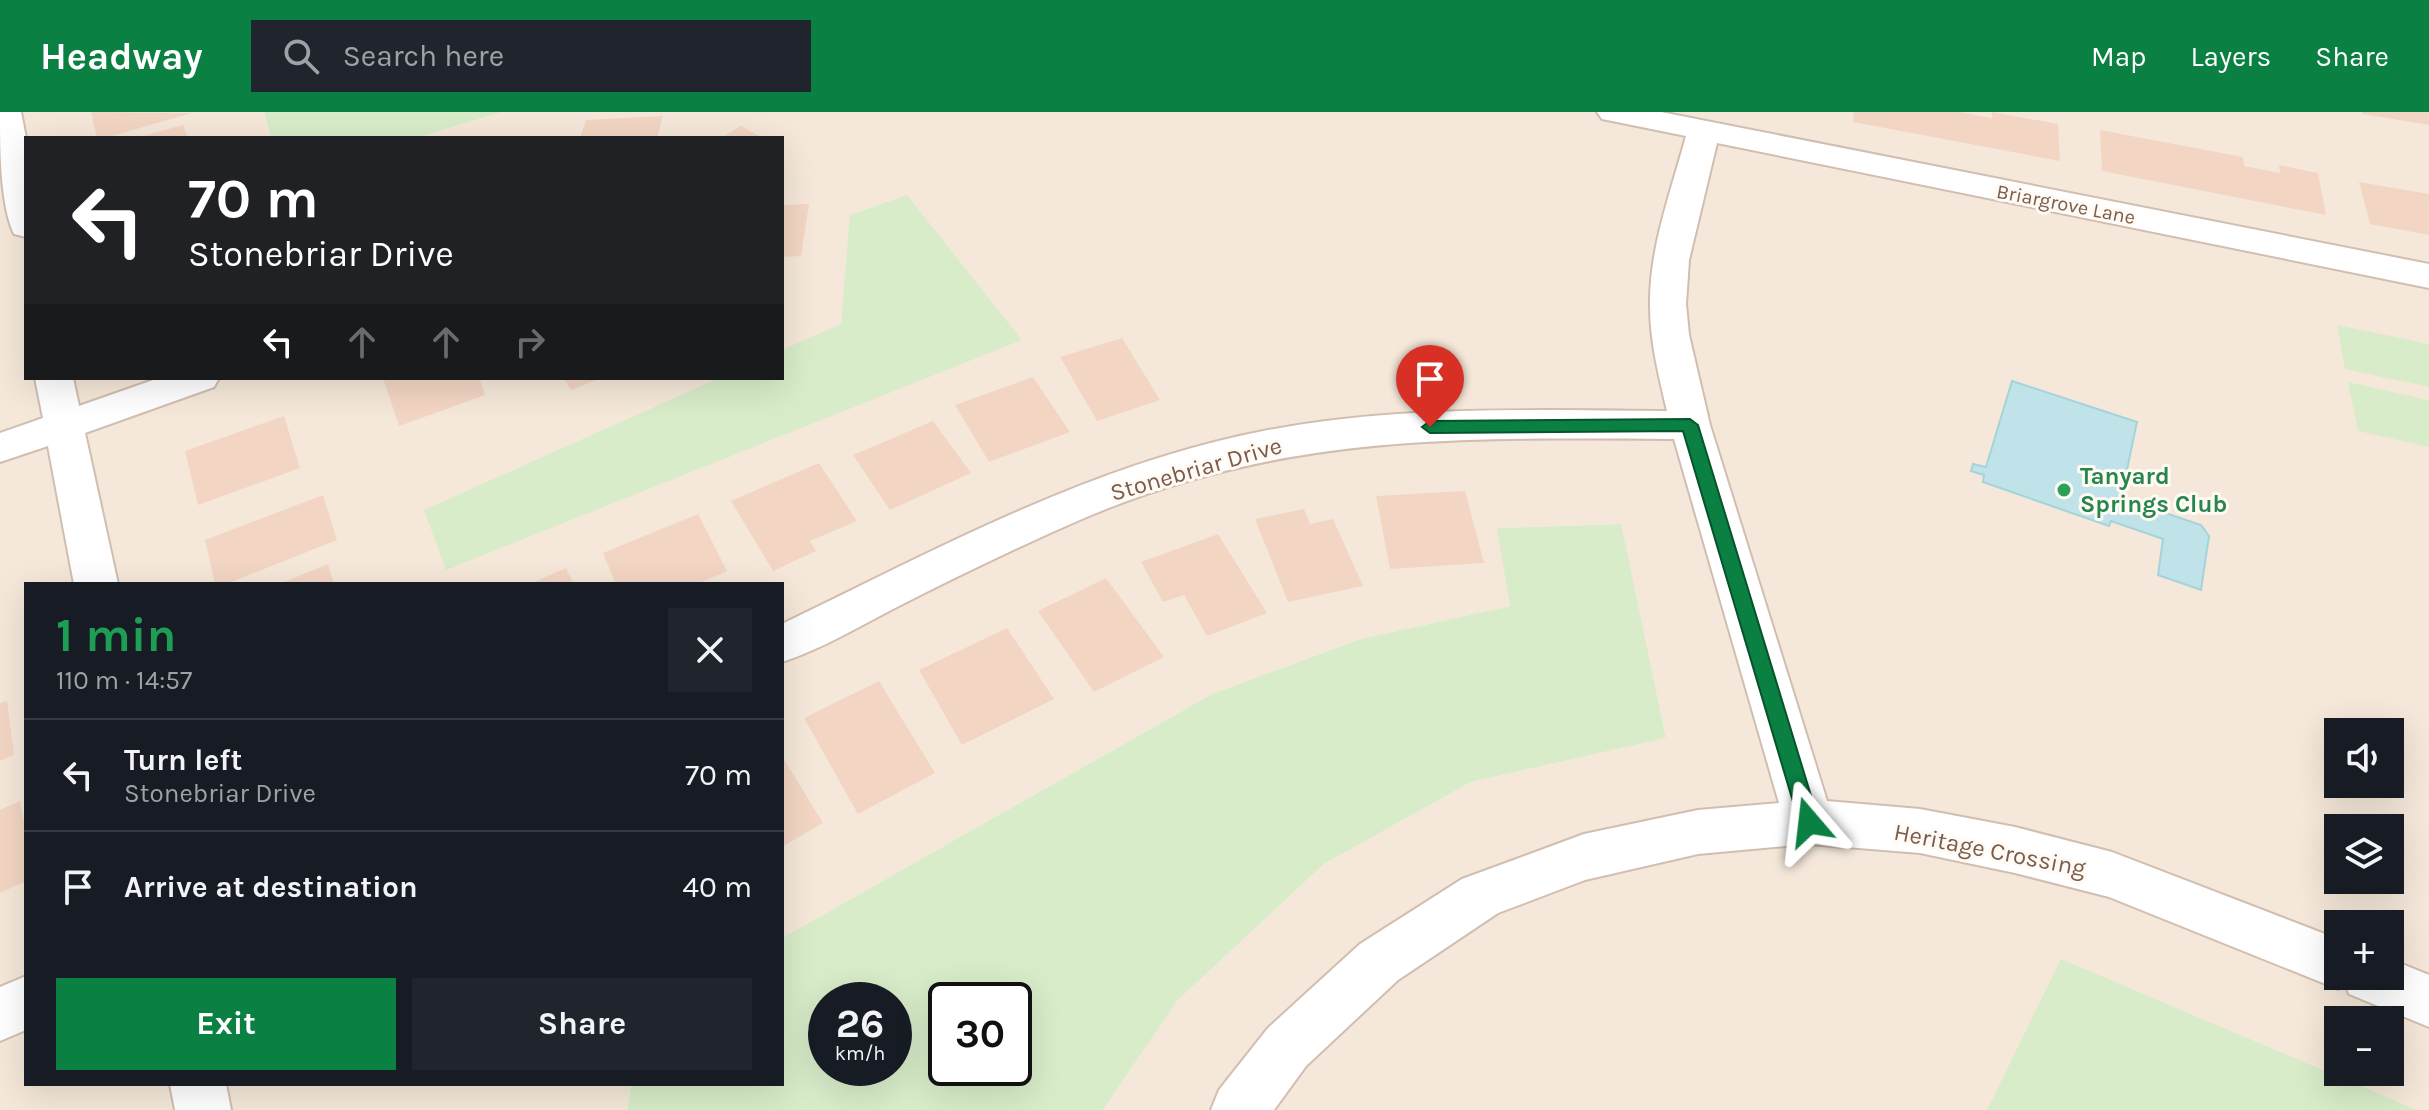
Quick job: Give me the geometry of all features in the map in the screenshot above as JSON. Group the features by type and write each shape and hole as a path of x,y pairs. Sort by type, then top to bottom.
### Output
{"street":[{"path":"5,112 24,215"},
{"name":"Briargrove Lane","path":"1613,112 2429,276"},
{"path":"1704,131 1671,262 1668,306 1675,358 1690,425 1809,822"},
{"path":"54,380 96,582"},
{"path":"0,448 194,380"},
{"name":"Stonebriar Drive","path":"784,643 1064,510 1159,474 1261,446 1355,433 1455,426 1690,425"},
{"name":"Heritage Crossing","path":"1239,1110 1287,1047 1379,962 1480,896 1599,854 1698,832 1809,822 1920,831 2112,875 2324,958"},
{"path":"2402,990 2429,1001"},
{"path":"0,1015 24,1003"},
{"path":"198,1086 203,1110"}],"shaded area":[{"path":"0,112 264,112 270,136 24,136 24,380 784,380 784,136 423,136 502,112 2429,112 2429,1110 1103,1110 1177,1001 1324,864 1471,782 1666,738 1620,524 1498,528 1510,606 1361,639 1212,694 784,937 784,582 24,582 24,1086 631,1086 627,1110 0,1110"}],"green space":[{"path":"264,112 502,112 423,136 270,136"},
{"path":"907,195 1022,340 446,570 424,510 715,380 784,380 784,349 841,324 850,215"},
{"path":"2337,325 2429,344 2429,387 2345,369"},
{"path":"2348,382 2429,400 2429,447 2358,431"},
{"path":"1621,524 1666,738 1471,782 1324,864 1177,1001 1103,1110 627,1110 631,1086 784,1086 784,937 1212,694 1361,639 1510,606 1497,528"},
{"path":"2061,959 2324,1071 2324,1086 2360,1086 2417,1110 1987,1110"}],"water":[{"name":"Tanyard Springs Club","path":"2012,381 2137,422 2121,498 2201,525 2209,536 2201,590 2158,575 2163,539 2111,521 2109,526 1983,482 1984,475 1971,471 1973,464 1986,467"}],"building":[{"path":"94,112 192,113 112,136 97,136 91,113"},
{"path":"1854,112 1959,112 1992,118 1992,112 2058,124 2060,161 1853,122"},
{"path":"2429,112 2429,125 2362,114"},
{"path":"663,116 658,136 581,136 586,120"},
{"path":"183,125 187,136 144,136"},
{"path":"741,126 759,136 724,136"},
{"path":"2100,130 2243,157 2244,166 2280,173 2279,165 2318,173 2326,215 2102,171"},
{"path":"2359,182 2429,194 2429,235 2370,224"},
{"path":"809,204 801,256 784,257 784,205"},
{"path":"1122,338 1160,400 1097,421 1060,357"},
{"path":"1033,377 1070,432 989,462 955,405"},
{"path":"384,380 480,380 485,395 399,426"},
{"path":"565,380 596,380 571,390"},
{"path":"284,416 300,468 198,505 185,451"},
{"path":"933,421 971,473 890,510 853,455"},
{"path":"819,463 857,521 810,541 816,551 773,571 731,501"},
{"path":"1465,491 1484,563 1390,569 1376,496"},
{"path":"323,495 337,540 231,582 215,582 205,540"},
{"path":"1304,509 1310,524 1333,519 1363,586 1288,602 1255,519"},
{"path":"698,514 727,571 702,582 615,582 603,553"},
{"path":"1218,534 1267,613 1207,636 1184,595 1163,602 1141,562"},
{"path":"328,564 333,582 284,582"},
{"path":"566,568 573,582 534,582"},
{"path":"1106,578 1164,657 1094,692 1038,611"},
{"path":"1007,628 1054,699 962,745 919,670"},
{"path":"879,681 935,773 858,814 804,718"},
{"path":"7,701 14,755 0,761 0,703"},
{"path":"784,759 823,823 784,846"},
{"path":"20,801 24,822 24,882 0,893 0,810"}],"place":[{"name":"Tanyard Springs Club","path":"2064,490"}],"route":[{"path":"1430,427 1690,425 1809,822"}]}
